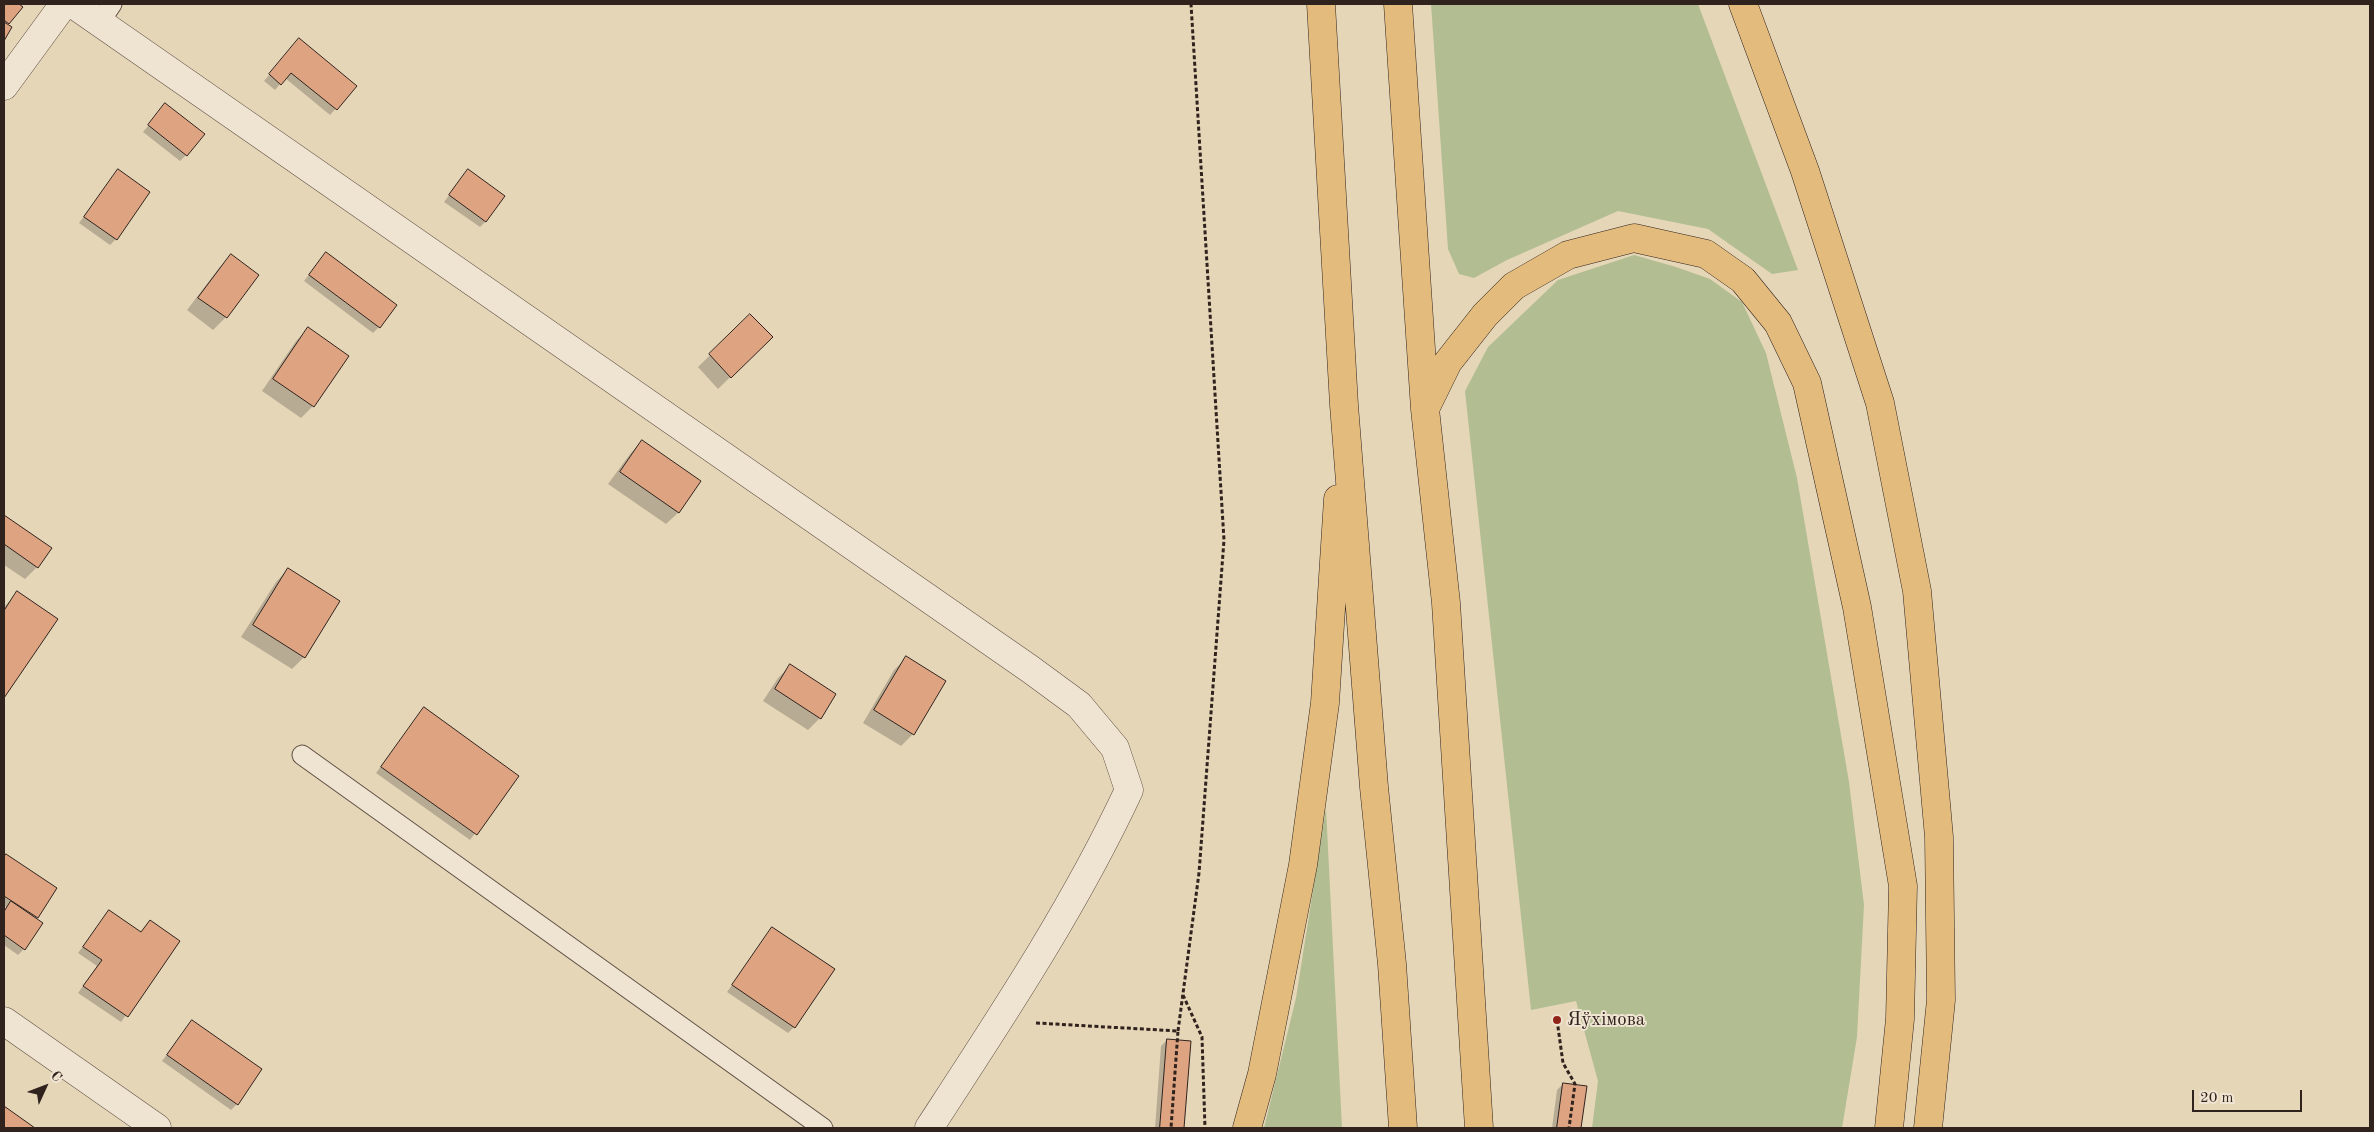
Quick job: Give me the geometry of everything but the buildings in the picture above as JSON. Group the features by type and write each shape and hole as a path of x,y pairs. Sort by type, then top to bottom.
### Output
{"highway":[{"path":"1321,4 1344,405 1374,787 1392,964 1403,1128"},
{"path":"1398,4 1425,409 1446,603 1479,1128"},
{"path":"1743,4 1804,171 1880,403 1917,591 1938,837 1941,1000 1928,1128"},
{"path":"1425,409 1448,362 1485,315 1514,286 1568,255 1634,238 1706,254 1743,280 1778,323 1807,383 1857,607 1903,886 1900,1019 1889,1128"},
{"path":"1247,1128 1262,1074 1303,865 1324,712 1344,405"}],"street":[{"path":"4,86 64,4"},
{"path":"73,4 106,13 989,640 1079,705 1115,748 1129,790 1107,838 1000,1019 929,1128"},
{"path":"4,1021 158,1128"}],"lane":[{"path":"302,754 823,1128"}],"path":[{"path":"1171,1128 1178,1031 1199,873 1224,540 1191,4"},
{"path":"1182,995 1202,1037 1205,1128"},
{"path":"1000,1019 1178,1031"},
{"path":"1557,1020 1563,1063 1575,1084 1569,1128"}],"green space":[{"path":"1431,4 1698,4 1798,270 1772,274 1708,229 1618,211 1507,260 1474,278 1459,274 1448,249"},
{"path":"1634,255 1710,279 1742,302 1766,353 1797,478 1849,782 1864,905 1857,1037 1842,1128 1592,1128 1598,1081 1576,1001 1531,1010 1465,391 1488,347 1558,280"},
{"path":"1326,808 1342,1128 1264,1128 1296,998"}],"place":[{"name":"Яўхімова","path":"1557,1020"}]}
